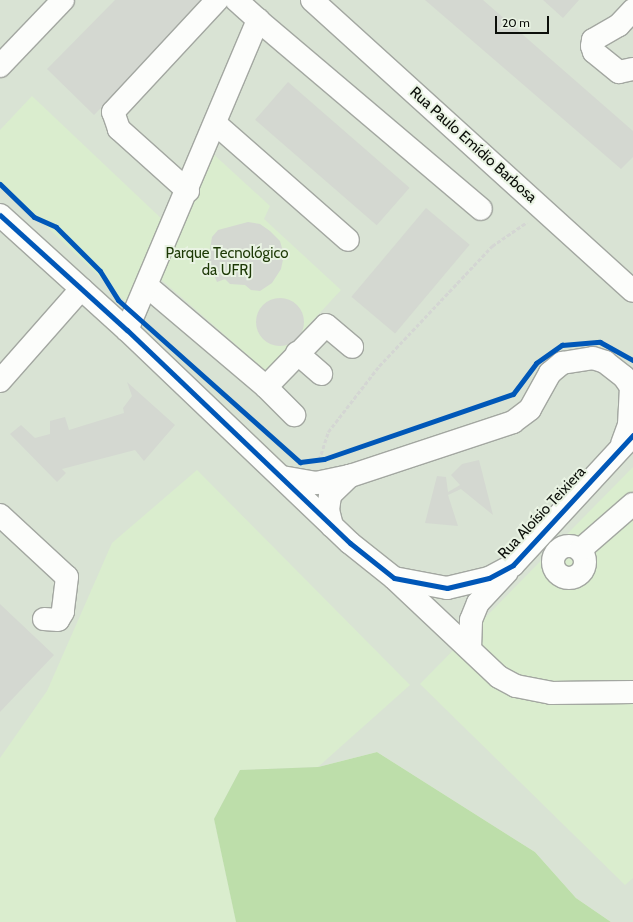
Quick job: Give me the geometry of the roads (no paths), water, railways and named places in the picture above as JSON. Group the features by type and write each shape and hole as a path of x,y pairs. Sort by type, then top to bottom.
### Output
{"street":[{"path":"0,66 63,0"},
{"path":"188,191 119,129 113,112 218,0"},
{"path":"236,0 481,209"},
{"name":"Rua Paulo Emídio Barbosa","path":"312,0 548,212 633,291"},
{"path":"127,330 217,125 258,20"},
{"path":"628,23 593,40 592,46 594,52 619,72 633,69"},
{"path":"217,125 348,240"},
{"name":"Rua Aloísio Teixiera","path":"0,214 127,330 332,526 394,578 447,588 489,578 513,565 627,439"},
{"path":"146,286 266,387 294,415"},
{"path":"0,381 81,289"},
{"path":"266,387 326,325 352,347"},
{"path":"298,353 321,374"},
{"path":"282,477 316,484 350,476 513,422 530,409 550,373 562,363 593,358 617,370 632,388 627,439"},
{"path":"332,526 328,510 330,495 350,476"},
{"path":"580,550 633,504"},
{"path":"0,515 67,577 63,612 58,620 44,619"},
{"path":"470,649 471,620 478,603 513,565"},
{"path":"394,578 499,677 516,686 551,693 633,692"}],"park label":[{"name":"Parque Tecnológico da UFRJ","path":"227,262"}]}
